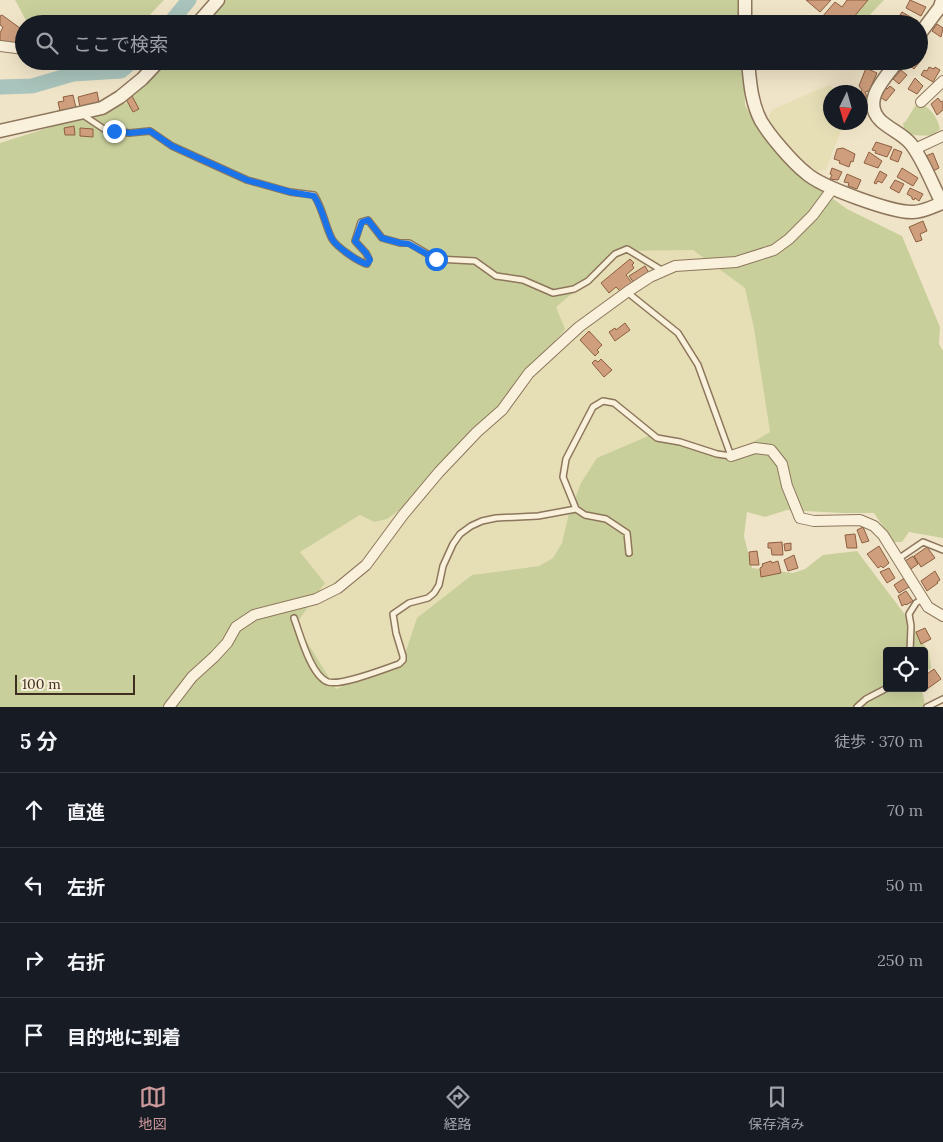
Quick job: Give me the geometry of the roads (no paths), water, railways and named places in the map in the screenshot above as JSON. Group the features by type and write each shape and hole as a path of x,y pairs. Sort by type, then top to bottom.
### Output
{"street":[{"path":"205,15 218,0"},
{"path":"745,0 745,15"},
{"path":"928,23 940,7 942,0"},
{"path":"0,46 15,48"},
{"path":"0,130 102,108 120,97 150,70"},
{"path":"749,70 752,94 762,122 806,174 833,188 900,212 924,210 942,202 915,149 906,138 881,121 874,107 874,96 878,86 891,70"},
{"path":"921,102 943,82"},
{"path":"915,149 943,136"},
{"path":"169,707 192,677 226,643 236,627 254,615 316,599 338,588 366,565 417,497 478,432 502,410 530,372 579,327 650,277 675,266 736,262 774,250 789,239 813,215 833,188"},
{"path":"731,456 755,448 771,450 782,464 787,486 800,518 814,521 860,520 874,526 883,536 928,607 943,616"}],"lane":[{"path":"81,113 104,129 130,133 150,131 181,150 247,180 290,192 314,196 320,205 333,240 360,262 367,264 370,260 355,241 362,222 368,220 382,238 409,244 436,259 475,261 496,276 523,280 552,293 574,289 588,281 614,254 627,249 664,271"},
{"path":"627,292 678,333 698,365 731,456 717,454 680,442 657,438 614,404 603,401 593,407 566,459 564,477 576,509 585,515 606,519 627,533 630,552"},
{"path":"294,618 310,662 319,676 328,682 338,682 365,676 399,664 404,656 396,633 394,614 409,604 428,598 434,593 439,585 453,544 460,534 482,521 513,516 538,516 576,509"},
{"path":"898,559 923,542 943,550"},
{"path":"910,647 912,626 909,614 922,599"},
{"path":"857,707 866,699 883,690"},
{"path":"927,707 943,699"}],"waterway":[{"path":"176,15 189,0"},
{"path":"0,87 32,86 73,74 122,70"}]}
